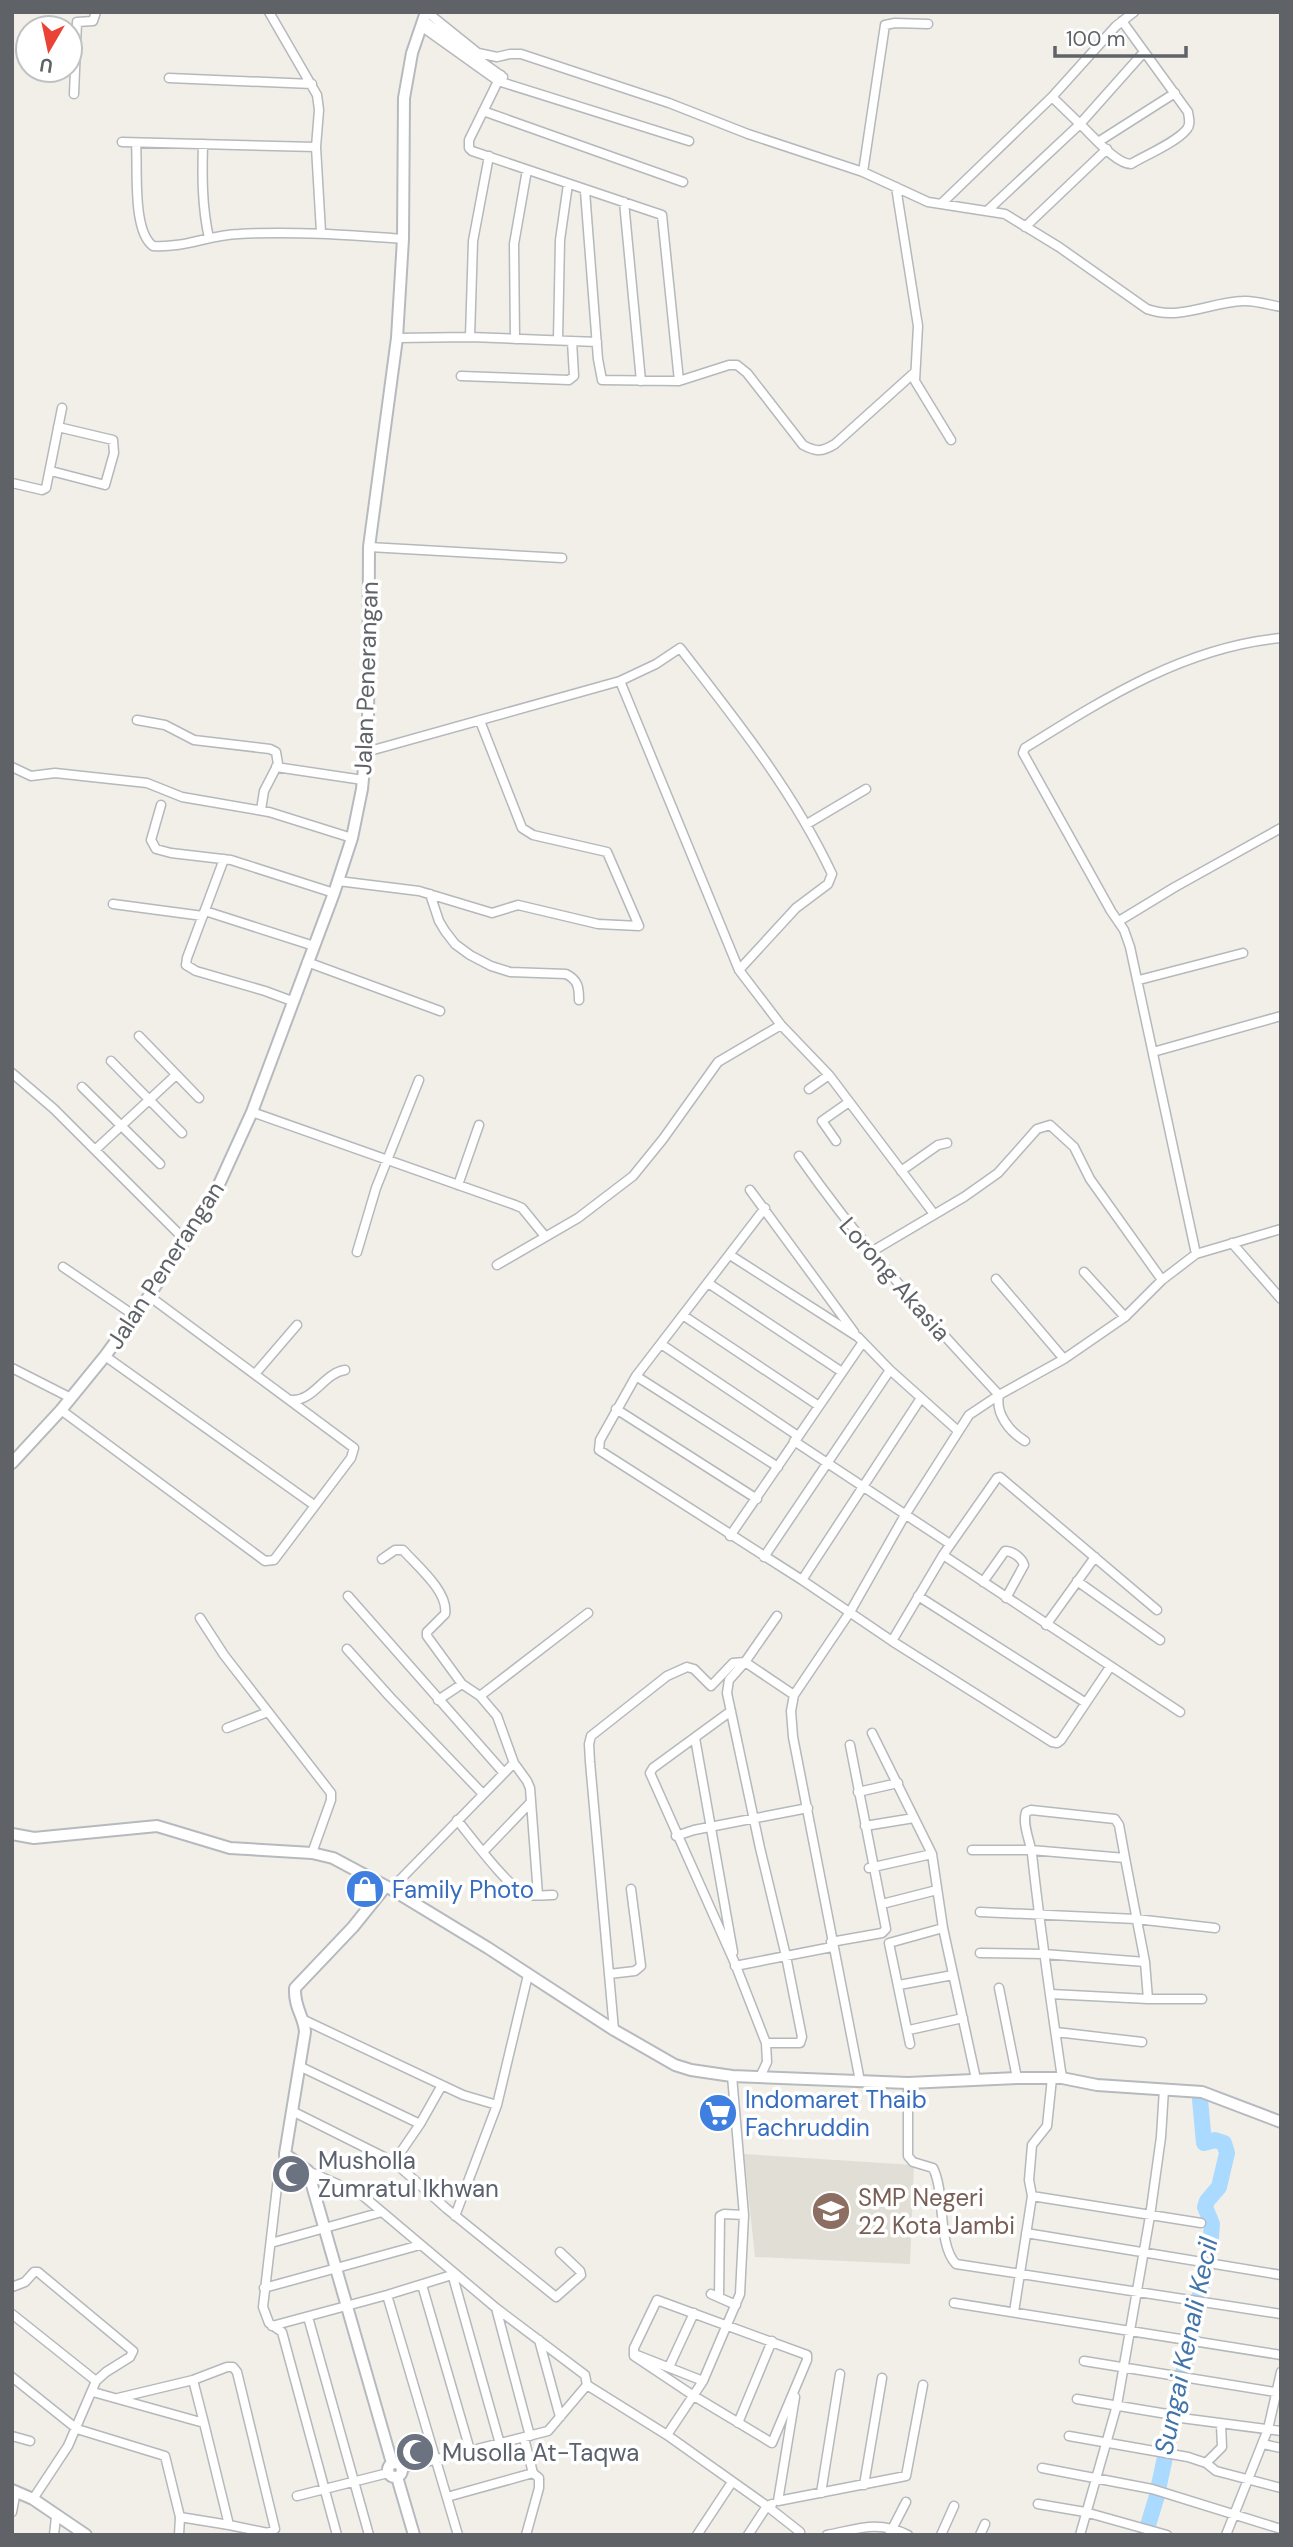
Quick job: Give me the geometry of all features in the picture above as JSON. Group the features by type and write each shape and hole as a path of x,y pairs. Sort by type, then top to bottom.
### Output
{"street":[{"path":"74,94 77,22 93,21 96,12"},
{"path":"269,12 317,95 319,110 316,147 321,233"},
{"path":"942,204 1052,97 1093,51 1134,12"},
{"path":"424,18 467,55 500,78 688,141"},
{"path":"424,18 478,52 497,57 521,54 669,103 748,134 863,172 922,200 1005,214 1059,247 1147,309 1157,313 1177,314 1240,301 1281,307"},
{"name":"Jalan Penerangan","path":"12,1463 61,1410 135,1316 216,1191 252,1111 352,838 366,751 369,547 397,338 403,239 404,98 412,53 424,18"},
{"path":"1052,97 1121,163 1129,165 1187,130 1190,122 1188,112 1122,22"},
{"path":"863,172 885,26 895,23 928,24"},
{"path":"987,211 1080,124 1144,52"},
{"path":"169,78 312,84"},
{"path":"500,78 469,139 468,148 584,191 658,212 663,219 679,381"},
{"path":"1098,142 1175,93"},
{"path":"483,111 683,182"},
{"path":"122,142 316,147"},
{"path":"136,144 139,215 149,244 179,246 235,234 321,233 403,239"},
{"path":"203,144 204,216 209,238"},
{"path":"1025,227 1107,149"},
{"path":"470,337 473,241 489,156"},
{"path":"515,339 514,244 527,170"},
{"path":"558,340 560,240 568,184"},
{"path":"896,187 918,326 915,372 917,386 951,440"},
{"path":"584,191 602,380 679,381 729,365 737,365 747,373 803,445 815,452 826,450 835,444 915,372"},
{"path":"624,202 641,381"},
{"path":"397,338 470,337 597,342"},
{"path":"461,376 569,380 574,376 572,341"},
{"path":"12,483 42,490 47,488 62,408"},
{"path":"51,471 110,486 113,440 58,427"},
{"path":"369,547 562,558"},
{"path":"1196,1254 1130,947 1119,921 1024,758 1024,750 1084,711 1174,664 1202,653 1281,638"},
{"path":"366,751 620,681 656,664 680,648 747,733 807,824 832,874 822,889 796,908 739,970"},
{"path":"620,681 739,970 782,1025 829,1075 934,1214"},
{"path":"137,720 165,725 194,740 273,750 278,757 264,791 261,810"},
{"path":"161,805 151,840 156,849 171,853 224,859 336,887 430,894 492,913 518,905 598,924 639,926 607,852 533,835 522,828 480,721"},
{"path":"12,767 31,776 55,773 139,781 194,800 261,810 352,838"},
{"path":"276,767 363,780"},
{"path":"807,824 866,789"},
{"path":"1119,921 1281,828"},
{"path":"224,859 187,958 189,967 292,1001"},
{"path":"430,894 439,921 450,938 464,952 503,971 566,974 577,983 579,1000"},
{"path":"113,904 204,913 314,946"},
{"path":"1139,980 1243,953"},
{"path":"307,962 440,1011"},
{"path":"1153,1052 1281,1016"},
{"path":"497,1265 578,1217 633,1176 718,1062 782,1025"},
{"path":"139,1036 199,1098"},
{"path":"111,1061 182,1133"},
{"path":"12,1073 54,1109 185,1240"},
{"path":"95,1150 176,1075"},
{"path":"809,1089 829,1075"},
{"path":"357,1252 371,1203 419,1080"},
{"path":"82,1087 160,1164"},
{"path":"836,1141 822,1121 849,1102"},
{"path":"252,1111 522,1209 544,1235"},
{"path":"458,1185 478,1125"},
{"path":"871,1252 964,1197 998,1173 1037,1129 1050,1125 1073,1147 1090,1180 1162,1280"},
{"path":"901,1171 938,1145 947,1143"},
{"name":"Lorong Akasia","path":"799,1156 838,1213 999,1395"},
{"path":"750,1190 860,1339 957,1430"},
{"path":"765,1208 636,1376 600,1440 601,1452 1052,1742 1057,1744 1062,1740 1110,1667"},
{"path":"860,2081 792,1731 794,1695 850,1612 905,1515 969,1415 1064,1359 1125,1317 1162,1280 1196,1254 1281,1229"},
{"path":"1232,1243 1281,1299"},
{"path":"730,1255 860,1339"},
{"path":"63,1267 135,1316"},
{"path":"1084,1272 1125,1317"},
{"path":"996,1279 1064,1359"},
{"path":"708,1283 842,1372"},
{"path":"61,1410 268,1562 274,1560 351,1458 354,1448 149,1296"},
{"path":"684,1316 819,1406"},
{"path":"255,1374 297,1325"},
{"path":"730,1536 842,1372 860,1339"},
{"path":"661,1344 829,1464 950,1544"},
{"path":"105,1356 314,1505"},
{"path":"12,1368 71,1398"},
{"path":"291,1400 303,1399 335,1373 345,1370"},
{"path":"764,1557 890,1370"},
{"path":"636,1376 778,1467"},
{"path":"999,1395 999,1413 1015,1436 1025,1441"},
{"path":"802,1580 921,1398"},
{"path":"616,1409 757,1499"},
{"path":"892,1641 950,1544 1000,1477 1157,1610"},
{"path":"382,1559 395,1550 403,1550 439,1590 445,1603 445,1615 427,1632 427,1636 462,1684 480,1696 499,1720 514,1763 529,1784 538,1895"},
{"path":"983,1582 1005,1551 1010,1551 1022,1560 1024,1565 1006,1598"},
{"path":"943,1555 1180,1712"},
{"path":"1046,1625 1095,1557"},
{"path":"1077,1581 1160,1640"},
{"path":"348,1596 503,1772"},
{"path":"918,1596 1086,1703"},
{"path":"480,1696 588,1613"},
{"path":"766,2043 800,2043 802,2040 786,1956 727,1693 728,1684 735,1672 745,1662 776,1616"},
{"path":"200,1618 224,1655 331,1793 313,1853"},
{"path":"348,1649 482,1793"},
{"path":"614,2030 590,1739 672,1674 690,1667 712,1686 733,1663 745,1662 794,1695"},
{"path":"438,1700 462,1684"},
{"path":"731,1711 653,1768 650,1773 735,1963 766,2043 767,2062 760,2077"},
{"path":"227,1728 268,1712"},
{"path":"872,1733 932,1854 943,1928 976,2079"},
{"path":"695,1738 735,1963"},
{"path":"735,1963 786,1956 885,1931 882,1903 872,1868 850,1745"},
{"path":"271,2326 263,2307 264,2288 278,2178 285,2154 305,2032 296,2008 295,1993 298,1983 388,1888 514,1763"},
{"path":"858,1792 898,1783"},
{"path":"483,1852 530,1803"},
{"path":"676,1836 808,1808"},
{"path":"1014,2312 1032,2196 1028,2180 1032,2145 1047,2126 1057,2078 1051,1994 1024,1817 1026,1812 1031,1810 1115,1819 1119,1825 1145,1962 1148,1999"},
{"path":"865,1826 914,1818"},
{"path":"457,1820 483,1852 522,1891 553,1895"},
{"path":"12,1835 34,1838 157,1826 230,1848 313,1853 342,1862 488,1948 614,2030 683,2068 732,2076 908,2083 1057,2078 1097,2085 1198,2092 1281,2122"},
{"path":"972,1850 1031,1850 1125,1858"},
{"path":"872,1868 932,1854"},
{"path":"609,1974 635,1972 641,1966 631,1889"},
{"path":"882,1903 937,1890"},
{"path":"980,1912 1136,1919 1215,1928"},
{"path":"911,2044 890,1942 943,1928"},
{"path":"980,1953 1044,1954 1145,1962"},
{"path":"455,2216 498,2105 528,1975"},
{"path":"899,1985 953,1975"},
{"path":"999,1988 1017,2078"},
{"path":"1051,1994 1202,1999"},
{"path":"909,2030 963,2018"},
{"path":"302,2019 471,2099 498,2105"},
{"path":"1055,2032 1142,2042"},
{"path":"299,2066 420,2124"},
{"path":"667,2435 703,2381 736,2305 741,2284 744,2215 732,2076"},
{"path":"908,2083 908,2156 913,2162 933,2168 938,2178 946,2238 951,2259 956,2264 1281,2314"},
{"path":"394,2162 442,2085"},
{"path":"1080,2535 1117,2406 1150,2216 1161,2137 1164,2090"},
{"path":"292,2111 394,2162 455,2216 556,2297 581,2275 560,2252"},
{"path":"285,2154 308,2171 357,2192 454,2276 585,2375 587,2385 667,2435 768,2506 800,2534"},
{"path":"308,2171 414,2535"},
{"path":"1032,2196 1201,2223"},
{"path":"271,2244 382,2212"},
{"path":"736,2305 715,2296 720,2216 744,2215"},
{"path":"1026,2234 1281,2275"},
{"path":"264,2288 420,2245"},
{"path":"12,2287 25,2282 34,2272 38,2272 132,2348 132,2355 96,2381 62,2458 33,2499"},
{"path":"271,2326 454,2276"},
{"path":"454,2276 500,2444"},
{"path":"422,2285 470,2450"},
{"path":"387,2295 458,2535"},
{"path":"660,2300 807,2355 807,2360 772,2443 694,2396 640,2361 633,2353 656,2301 660,2300"},
{"path":"954,2304 1281,2355"},
{"path":"496,2308 533,2473 539,2478 539,2488 526,2535"},
{"path":"669,2367 694,2313"},
{"path":"12,2314 96,2381"},
{"path":"308,2317 369,2535"},
{"path":"271,2326 278,2327 282,2332 337,2535"},
{"path":"539,2340 560,2417"},
{"path":"738,2423 772,2342"},
{"path":"633,2353 703,2381"},
{"path":"1084,2361 1279,2393"},
{"path":"118,2398 193,2380 227,2367 233,2367 237,2372 275,2529 268,2533 180,2517"},
{"path":"1226,2535 1263,2444 1279,2393 1281,2372"},
{"path":"821,2493 840,2374"},
{"path":"12,2377 77,2429 164,2455 168,2462 180,2517 179,2535"},
{"path":"864,2485 882,2378"},
{"path":"193,2380 229,2525"},
{"path":"778,2501 798,2380"},
{"path":"297,2496 548,2431 587,2385"},
{"path":"748,2535 768,2506 778,2501 906,2476 923,2385"},
{"path":"93,2392 204,2423"},
{"path":"1077,2399 1167,2414"},
{"path":"1181,2418 1281,2431"},
{"path":"1206,2463 1216,2456 1222,2447 1221,2424"},
{"path":"12,2436 30,2441"},
{"path":"1069,2436 1188,2457 1206,2463 1216,2470 1281,2488"},
{"path":"1263,2444 1281,2448"},
{"path":"1042,2468 1152,2489 1281,2529"},
{"path":"447,2497 533,2473"},
{"path":"697,2535 732,2482"},
{"path":"12,2512 14,2491 33,2499 86,2535"},
{"path":"891,2531 906,2502"},
{"path":"1038,2504 1085,2512 1167,2535"},
{"path":"941,2535 954,2506"},
{"path":"54,2535 56,2517"},
{"path":"827,2535 875,2525 908,2535"},
{"path":"980,2535 985,2525"}],"shaded area":[{"name":"SMP Negeri 22 Kota Jambi","path":"744,2154 914,2165 910,2264 755,2257"}],"waterway":[{"name":"Sungai Kenali Kecil","path":"1145,2535 1156,2499 1210,2249 1212,2224 1205,2207 1219,2187 1227,2153 1224,2143 1215,2140 1204,2143 1200,2099"}],"place":[{"name":"Family Photo","path":"365,1889"},
{"name":"Indomaret Thaib Fachruddin","path":"718,2113"},
{"name":"Musholla Zumratul Ikhwan","path":"291,2174"},
{"name":"SMP Negeri 22 Kota Jambi","path":"831,2211"},
{"name":"Musolla At-Taqwa","path":"415,2452"}]}
